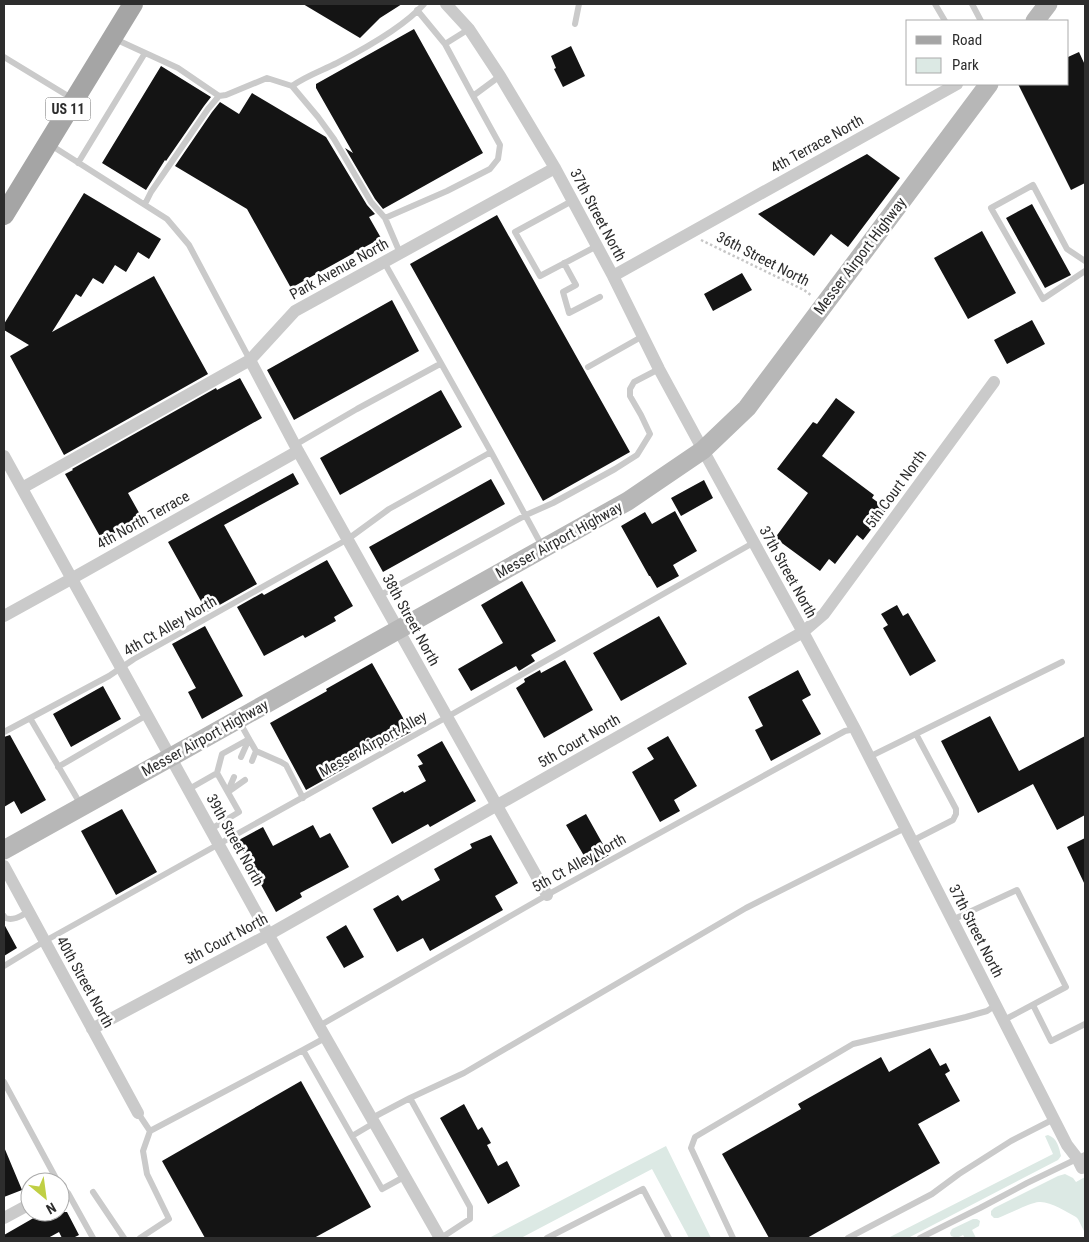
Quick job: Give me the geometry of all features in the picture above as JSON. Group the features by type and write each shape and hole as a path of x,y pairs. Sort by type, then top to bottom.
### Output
{"main road":[{"name":"US 11","path":"4,214 133,4"},
{"path":"1036,20 1048,4"},
{"name":"Messer Airport Highway","path":"4,850 628,501 703,450 747,408 988,85"}],"street":[{"name":"37th Street North","path":"446,4 469,29 500,76 555,168 613,276 659,369 855,729 1067,1145 1081,1161"},
{"name":"4th Terrace North","path":"613,276 955,85"},
{"name":"Park Avenue North","path":"22,488 250,360 295,311 555,168"},
{"name":"38th Street North","path":"250,360 379,596 547,895"},
{"name":"5th Court North","path":"92,1029 268,935 803,632 824,614 994,382"},
{"name":"4th North Terrace","path":"4,616 297,448"},
{"name":"39th Street North","path":"4,456 268,935 440,1238"},
{"name":"40th Street North","path":"4,866 138,1113"},
{"path":"4,1218 20,1209"}],"lane":[{"path":"292,86 309,75 337,63 370,44 403,23 424,4"},
{"path":"575,24 579,4"},
{"path":"935,4 944,20"},
{"path":"972,4 980,20"},
{"path":"385,218 447,191 490,169 498,159 500,145 445,44 417,10"},
{"path":"445,44 469,29"},
{"path":"112,38 178,68 219,96"},
{"path":"78,163 145,53"},
{"path":"4,57 74,100"},
{"path":"473,96 500,76"},
{"path":"145,204 151,192 219,96 226,95 267,78 292,86 318,117 334,139 371,202 385,218 400,253"},
{"path":"48,143 167,219 189,245 250,360"},
{"path":"1085,261 1067,249 1033,185 991,208 1043,299 1085,271"},
{"path":"572,201 515,232 540,276 596,246"},
{"path":"384,262 544,548"},
{"path":"564,263 576,285 563,292 569,313 600,296"},
{"path":"588,367 643,336"},
{"path":"297,448 357,409 440,364"},
{"path":"379,596 526,515 615,470 637,455 650,434 630,396 630,389 634,382 659,369"},
{"name":"4th Ct Alley North","path":"4,732 109,676 348,539 389,510 490,452"},
{"name":"Messer Airport Alley","path":"4,966 44,941 303,798 753,543"},
{"path":"869,757 1062,662"},
{"path":"58,767 147,715"},
{"path":"30,718 82,806"},
{"path":"238,719 256,751 286,766 303,798"},
{"name":"5th Ct Alley North","path":"319,1026 547,895 845,731 855,729"},
{"path":"912,841 953,820 956,814 956,809 916,734"},
{"path":"241,757 249,739"},
{"path":"189,789 216,773 222,754 249,739"},
{"path":"252,760 256,751"},
{"path":"211,829 239,812 216,773"},
{"path":"228,792 234,777"},
{"path":"228,792 245,780"},
{"path":"352,1136 410,1098 464,1074 746,908 905,828"},
{"path":"952,920 1017,890 1066,987 1004,1020"},
{"path":"4,916 10,920 16,919 28,912"},
{"path":"733,1238 691,1148 695,1137 853,1044 966,1017 987,1011 996,1004"},
{"path":"1033,1005 1051,1041 1085,1024"},
{"path":"140,1238 169,1219 147,1174 143,1151 150,1131 326,1038"},
{"path":"304,1050 382,1189 404,1177"},
{"path":"4,1082 53,1172"},
{"path":"410,1098 470,1207 470,1219 440,1238"},
{"path":"138,1113 150,1131"},
{"path":"848,1238 932,1194 958,1174 1011,1141 1054,1119"},
{"path":"920,1238 1026,1183 1081,1161"},
{"path":"547,1238 643,1189 669,1238"},
{"path":"93,1192 124,1238"},
{"path":"70,1197 93,1238"}],"path":[{"name":"36th Street North","path":"692,233 704,241 804,290 823,305"}],"green space":[{"path":"1048,1135 1054,1138 1058,1146 1061,1156 1058,1160 908,1238 888,1238 1053,1154 1045,1136"},
{"path":"666,1146 711,1238 689,1238 652,1169 521,1238 489,1238"},
{"path":"1065,1174 1076,1182 1085,1177 1085,1233 1076,1217 1058,1207 1043,1202 1030,1204 998,1218 994,1218 991,1215 991,1211 994,1208"},
{"path":"973,1219 980,1221 979,1226 972,1230 976,1238 965,1238 963,1235 957,1238 951,1236 952,1229"}],"building":[{"path":"303,4 402,4 380,18 360,38"},
{"path":"414,29 483,153 383,209 375,199 345,148 353,153 316,88 316,84"},
{"path":"571,46 585,76 563,87 554,69 556,68 551,56"},
{"path":"1079,52 1085,65 1085,183 1071,190 1018,85 1069,85 1069,57"},
{"path":"161,66 211,97 165,160 146,190 102,163"},
{"path":"252,93 326,137 367,205 375,214 369,217 381,238 291,288 247,209 175,166 220,102 239,114"},
{"path":"867,154 900,178 848,247 831,234 814,256 758,214"},
{"path":"84,193 161,239 149,259 138,252 126,272 115,265 103,284 93,278 81,297 76,294 52,332 154,276 208,374 64,455 10,356 29,345 4,330 4,324"},
{"path":"1032,204 1071,275 1045,288 1006,218"},
{"path":"497,215 630,452 543,501 410,264"},
{"path":"982,231 1016,293 968,319 934,258"},
{"path":"742,273 752,290 713,311 704,294"},
{"path":"392,300 419,351 294,420 267,370"},
{"path":"1032,320 1045,344 1007,364 994,340"},
{"path":"240,378 262,418 128,493 142,518 102,540 65,474 216,388 217,390"},
{"path":"441,390 462,427 340,495 320,458"},
{"path":"836,398 855,412 822,456 874,495 872,498 887,509 863,540 857,535 835,564 829,559 820,571 775,538 808,493 777,469 813,422 817,424"},
{"path":"293,473 299,484 224,525 257,584 207,612 168,542"},
{"path":"491,479 505,504 383,572 369,547"},
{"path":"704,480 713,498 681,516 671,498"},
{"path":"675,511 697,551 673,565 679,576 657,588 621,526 645,512 652,524"},
{"path":"327,560 353,606 334,617 336,621 305,638 303,635 264,656 237,607 262,593 264,595"},
{"path":"522,581 556,641 531,655 535,661 519,671 516,666 471,691 458,669 503,643 481,605"},
{"path":"897,605 903,616 908,613 936,661 910,676 883,628 888,625 881,614"},
{"path":"659,616 687,664 621,701 593,653"},
{"path":"205,626 243,696 202,719 188,692 196,688 172,644"},
{"path":"565,660 593,710 544,738 516,688 525,682 524,679 540,670 541,673"},
{"path":"372,663 411,732 380,748 379,745 347,763 349,766 306,790 270,723"},
{"path":"798,670 811,695 802,700 821,734 771,761 755,730 763,726 748,697"},
{"path":"103,686 121,719 71,747 53,714"},
{"path":"990,716 1019,771 1085,736 1085,815 1057,830 1033,784 978,813 941,741"},
{"path":"10,735 46,800 21,814 14,801 4,807 4,737"},
{"path":"668,736 697,786 674,800 680,811 660,822 632,772 654,759 647,748"},
{"path":"442,741 476,801 430,827 428,824 392,844 372,808 426,781 418,766 423,764 417,755"},
{"path":"122,809 157,872 116,895 81,831"},
{"path":"586,814 609,855 590,866 566,825"},
{"path":"313,825 320,838 330,833 349,867 300,893 302,897 276,912 237,841 263,827 273,846"},
{"path":"491,835 518,883 495,896 503,910 430,951 423,938 397,952 373,909 398,895 402,901 440,880 434,869 472,848 470,844"},
{"path":"1085,838 1085,885 1067,847"},
{"path":"4,924 17,948 4,956"},
{"path":"346,925 364,957 344,968 326,937"},
{"path":"930,1048 940,1066 946,1063 950,1071 945,1074 960,1101 918,1124 940,1163 807,1238 769,1238 722,1154 801,1109 798,1104 881,1057 889,1072"},
{"path":"301,1081 371,1207 314,1238 205,1238 162,1161"},
{"path":"464,1104 478,1130 482,1127 491,1143 487,1145 498,1166 507,1161 520,1186 488,1204 440,1118"},
{"path":"4,1147 20,1185 20,1191 4,1197"},
{"path":"70,1218 79,1235 73,1238 62,1238 59,1232 48,1238 4,1238 4,1235 27,1222 70,1222"}]}
